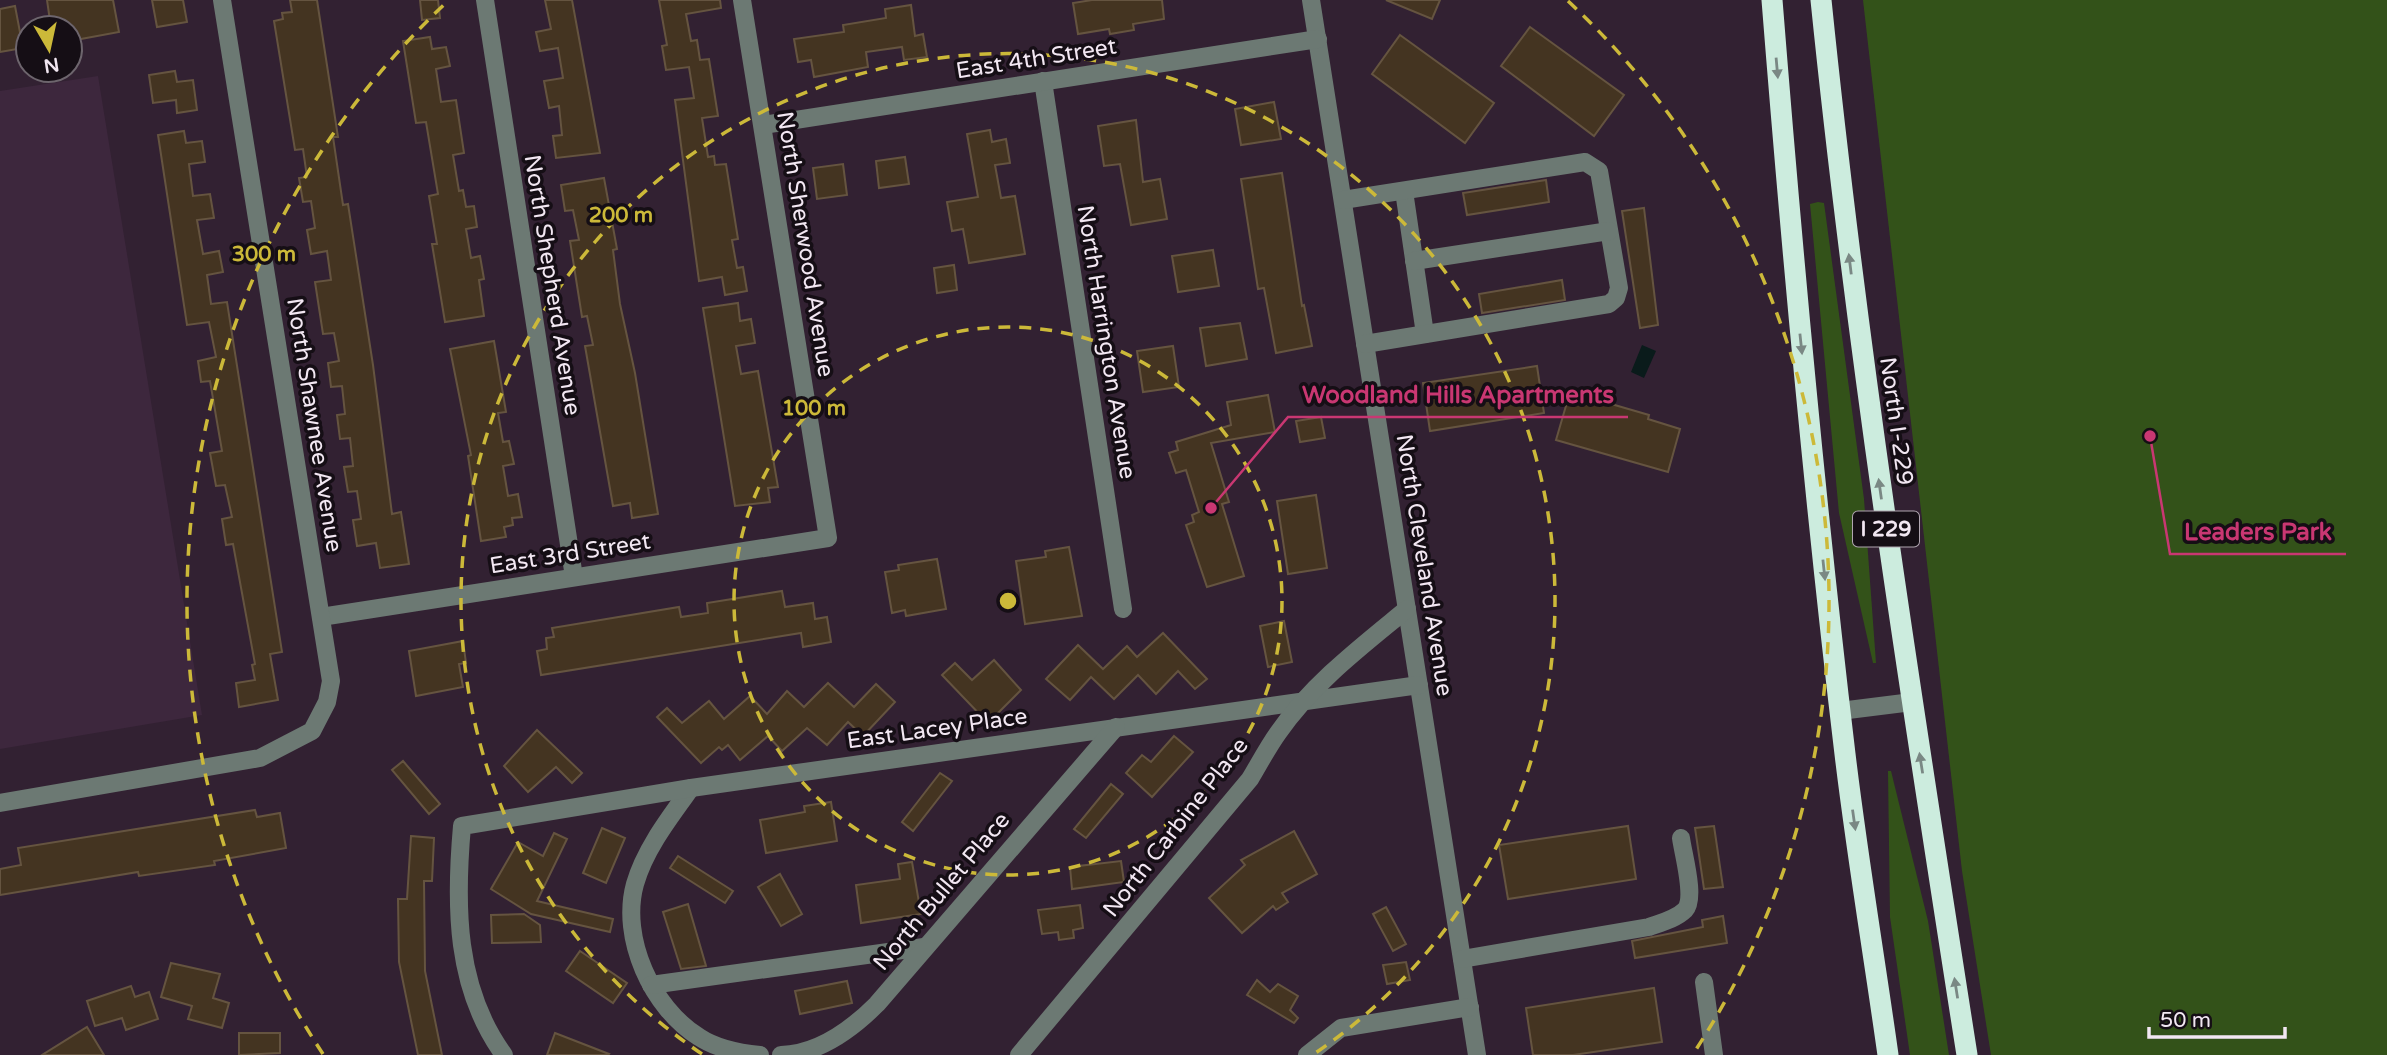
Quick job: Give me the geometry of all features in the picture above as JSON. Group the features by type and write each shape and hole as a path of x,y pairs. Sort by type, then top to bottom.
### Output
{"highway":[{"name":"I 229","path":"1772,0 1801,347 1840,711 1888,1055"},
{"name":"North I-229","path":"1821,0 1862,357 1967,1055"}],"street":[{"name":"North Shawnee Avenue","path":"0,803 260,758 312,731 327,702 331,681 222,0"},
{"name":"North Shepherd Avenue","path":"485,0 574,577"},
{"name":"North Sherwood Avenue","path":"742,0 828,538"},
{"name":"North Cleveland Avenue","path":"1311,0 1477,1055"},
{"name":"East 4th Street","path":"763,125 1318,39"},
{"name":"North Harrington Avenue","path":"1042,82 1123,609"},
{"path":"1343,200 1585,162 1599,171 1619,288 1616,298 1609,304 1365,344"},
{"path":"1404,191 1425,334"},
{"path":"1414,261 1609,231"},
{"name":"East 3rd Street","path":"321,617 828,538"},
{"name":"North Carbine Place","path":"1019,1055 1250,779 1279,732 1306,700 1360,647 1407,609"},
{"name":"East Lacey Place","path":"504,1055 478,1010 465,970 460,940 458,872 462,826 691,788 1419,685"},
{"path":"1840,711 1912,702"},
{"name":"North Bullet Place","path":"781,1055 814,1048 856,1025 1116,727"},
{"path":"691,788 660,833 635,884 632,922 636,945 651,985 664,1006 699,1038 737,1053 760,1055"},
{"path":"1462,958 1648,927 1672,918 1686,909 1691,897 1681,838"},
{"path":"651,985 924,947"},
{"path":"1703,982 1714,1055"},
{"path":"1307,1055 1341,1028 1469,1007"}],"shaded area":[{"path":"98,76 202,715 0,749 0,91 46,84 84,84 84,78"},
{"path":"1642,345 1656,351 1644,378 1631,372"}],"green space":[{"path":"1863,0 2387,0 2387,1055 1991,1055 1962,871"},
{"path":"1824,203 1864,499 1876,663 1873,663 1839,513 1810,204"},
{"path":"1888,771 1891,771 1928,921 1949,1055 1910,1055 1890,917"}],"building":[{"path":"47,0 113,0 119,32 84,38 84,14 49,14"},
{"path":"152,0 183,0 187,22 157,27"},
{"path":"290,0 317,0 338,137 333,137 343,205 348,204 373,365 392,514 401,512 409,564 380,568 376,543 357,546 353,520 361,519 357,491 348,492 344,467 353,466 350,438 340,439 337,415 345,414 342,386 331,387 328,363 339,361 334,333 323,334 315,282 331,280 327,251 311,254 307,230 315,228 311,201 303,202 299,178 307,177 303,149 295,150 274,21 283,19 282,13 292,12"},
{"path":"420,0 438,0 440,18 422,20"},
{"path":"545,0 572,0 600,153 556,158 553,136 562,135 559,106 549,108 544,81 563,78 558,48 540,51 536,32 551,29"},
{"path":"659,0 720,0 721,8 686,14 691,41 697,40 700,60 709,59 718,116 702,118 708,157 714,156 715,165 726,164 738,239 732,240 737,268 743,267 747,291 725,295 722,277 699,281 675,100 694,98 689,67 666,70 662,46 667,45"},
{"path":"1092,0 1162,0 1164,19 1133,24 1134,30 1110,34 1109,29 1078,34 1073,3"},
{"path":"1386,0 1440,0 1432,19"},
{"path":"911,5 915,36 923,34 927,57 904,60 902,47 866,52 868,67 814,77 811,60 798,62 794,39 844,32 843,25 886,18 885,9"},
{"path":"15,6 17,14 14,14 14,50 0,52 0,9"},
{"path":"1530,27 1624,95 1594,136 1501,66"},
{"path":"1400,35 1494,103 1465,143 1372,74"},
{"path":"430,37 432,49 446,47 450,66 436,69 441,102 456,100 464,153 453,155 459,191 463,190 466,207 474,206 477,227 466,229 471,258 480,256 484,279 479,280 484,316 445,322 432,244 437,244 429,196 438,194 426,122 416,123 403,41"},
{"path":"175,71 177,82 193,80 197,110 177,113 176,100 153,103 149,75"},
{"path":"1274,102 1281,139 1241,145 1235,109"},
{"path":"1136,120 1143,182 1160,179 1167,219 1131,225 1120,164 1104,166 1098,126"},
{"path":"990,130 992,142 1006,139 1010,163 995,165 1001,198 1015,196 1025,254 969,263 963,229 952,231 947,202 978,197 967,134"},
{"path":"184,131 186,143 202,141 205,162 189,164 193,196 210,194 214,218 197,220 203,254 219,251 223,272 207,275 211,304 227,302 282,652 270,654 278,700 239,707 236,683 255,680 252,665 255,664 233,544 226,545 222,519 232,517 225,485 216,486 210,453 222,451 210,381 201,382 198,361 216,357 209,322 187,325 158,135"},
{"path":"905,157 909,184 879,188 876,161"},
{"path":"843,164 847,195 817,199 813,168"},
{"path":"1282,173 1302,306 1304,305 1312,346 1276,353 1264,288 1258,289 1241,179"},
{"path":"604,178 617,249 613,250 620,304 635,373 658,514 632,518 630,503 613,506 585,346 593,345 587,316 582,317 570,241 579,240 573,210 565,211 561,185"},
{"path":"1546,180 1549,202 1467,215 1463,193"},
{"path":"1644,208 1658,325 1640,328 1622,211"},
{"path":"1213,250 1219,286 1178,292 1172,256"},
{"path":"954,265 957,290 937,293 934,268"},
{"path":"1562,280 1565,300 1482,313 1479,294"},
{"path":"738,303 740,321 751,319 755,343 736,346 741,374 758,371 778,487 768,488 770,502 735,506 703,308"},
{"path":"1240,323 1247,359 1206,366 1200,328"},
{"path":"494,341 506,412 498,413 503,442 509,441 514,464 503,466 508,496 518,494 522,517 512,518 513,525 504,527 506,537 481,541 468,456 471,455 450,349"},
{"path":"1173,346 1179,387 1143,392 1137,351"},
{"path":"1537,366 1544,413 1430,431 1423,383"},
{"path":"1570,392 1649,415 1648,419 1680,429 1668,472 1556,440"},
{"path":"1268,395 1275,432 1211,443 1229,502 1222,504 1244,576 1207,587 1186,525 1194,522 1192,515 1199,512 1186,470 1176,473 1169,453 1178,450 1176,442 1231,425 1227,402"},
{"path":"1321,417 1325,438 1300,442 1296,421"},
{"path":"1316,495 1327,568 1288,574 1277,501"},
{"path":"1069,547 1082,616 1025,624 1016,561 1046,557 1045,551"},
{"path":"937,559 946,609 906,616 905,610 892,613 885,572 899,570 898,565"},
{"path":"782,591 785,607 813,603 815,619 827,617 831,642 803,647 801,633 541,675 537,651 547,649 546,638 554,637 552,628 679,607 681,617 708,613 707,603"},
{"path":"1284,621 1292,662 1268,667 1260,626"},
{"path":"1163,633 1207,679 1195,689 1178,671 1156,694 1138,675 1114,699 1091,677 1070,700 1046,679 1078,645 1103,669 1127,646 1137,657"},
{"path":"463,641 466,663 459,664 463,687 416,696 409,651"},
{"path":"994,660 1021,690 988,723 942,675 955,663 972,680"},
{"path":"828,683 854,707 876,684 895,702 863,736 848,722 827,745 807,728 782,751 768,736 740,760 728,745 722,750 719,747 701,763 657,717 667,708 682,723 709,701 724,719 750,696 767,714 787,691 804,707"},
{"path":"537,730 582,773 572,783 556,767 528,792 504,766"},
{"path":"1174,736 1193,752 1152,797 1126,773 1142,755 1151,762"},
{"path":"403,761 440,804 429,814 392,770"},
{"path":"940,773 952,781 913,831 902,822"},
{"path":"1111,784 1123,794 1086,838 1074,829"},
{"path":"831,802 837,841 766,853 760,820 805,812 804,806"},
{"path":"255,810 257,817 280,813 286,848 214,861 215,865 139,876 138,872 0,895 0,869 21,865 18,848"},
{"path":"1628,826 1636,879 1508,899 1499,845"},
{"path":"1714,826 1723,887 1704,889 1695,828"},
{"path":"602,828 625,838 606,883 583,873"},
{"path":"1294,831 1317,874 1282,893 1288,902 1276,910 1273,906 1242,933 1209,898 1245,865 1241,860"},
{"path":"554,833 567,839 537,901 613,919 610,932 531,914 491,889 518,842 543,856"},
{"path":"411,836 434,838 432,881 424,881 425,971 442,1055 418,1055 399,962 398,899 407,899"},
{"path":"678,856 733,891 725,903 670,868"},
{"path":"1121,861 1124,882 1072,889 1070,867"},
{"path":"912,862 921,914 861,923 856,885 900,879 898,864"},
{"path":"780,874 802,914 781,926 758,887"},
{"path":"688,904 706,966 681,969 663,912"},
{"path":"1080,905 1083,928 1073,930 1074,938 1059,940 1058,932 1042,934 1038,910"},
{"path":"1386,907 1406,944 1393,951 1373,914"},
{"path":"524,914 540,925 541,942 492,943 491,915"},
{"path":"1723,916 1727,943 1635,958 1632,941 1703,927 1702,920"},
{"path":"580,951 627,983 613,1003 566,971"},
{"path":"1406,962 1410,980 1387,984 1383,965"},
{"path":"171,963 220,974 213,998 229,1003 222,1028 188,1019 192,1006 161,997"},
{"path":"1257,980 1270,992 1278,984 1298,996 1290,1010 1298,1018 1294,1023 1247,995"},
{"path":"847,981 852,1003 800,1014 795,991"},
{"path":"131,986 135,997 149,992 158,1019 126,1030 122,1018 95,1026 87,1001"},
{"path":"1654,988 1662,1042 1573,1055 1533,1055 1526,1008"},
{"path":"87,1027 104,1055 42,1055"},
{"path":"239,1033 280,1033 280,1053 239,1055"},
{"path":"555,1033 609,1054 547,1055"}],"place":[{"name":"Leaders Park","path":"2150,436"},
{"name":"Woodland Hills Apartments","path":"1211,508"}]}
